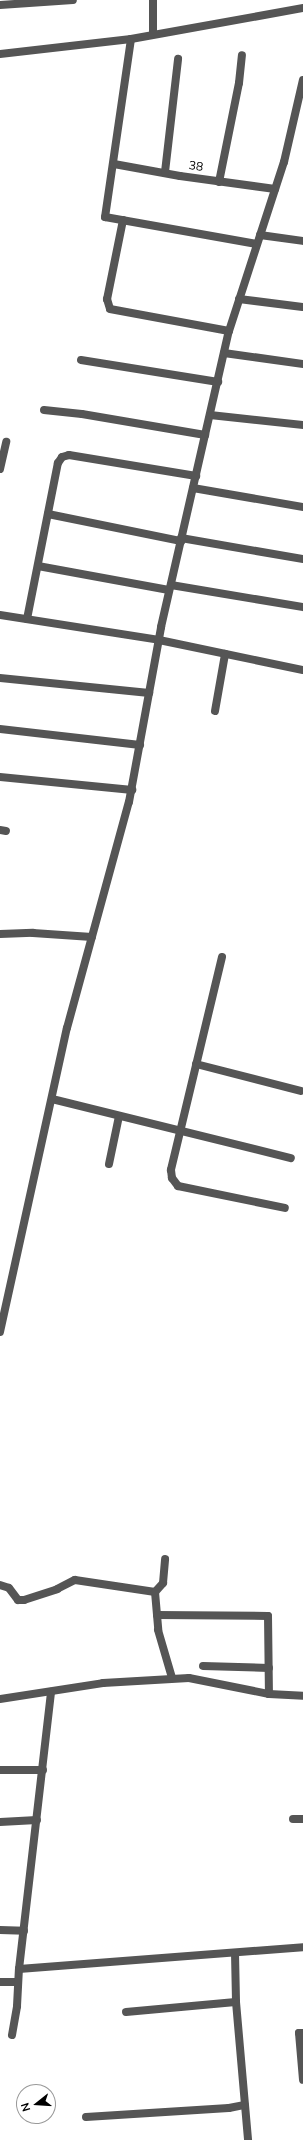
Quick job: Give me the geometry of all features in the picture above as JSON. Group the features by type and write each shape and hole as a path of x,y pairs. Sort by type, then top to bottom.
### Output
{"street":[{"path":"0,5 73,0"},
{"path":"153,34 154,0"},
{"path":"0,54 131,39 303,8"},
{"path":"131,39 106,218 257,244"},
{"path":"219,182 239,83 242,55"},
{"path":"165,172 178,59"},
{"path":"0,1332 46,1117 52,1099 67,1028 132,790 170,587 224,353 239,299 284,162 303,80"},
{"name":"38","path":"114,164 219,182 275,189"},
{"path":"123,220 107,299 110,309 230,331"},
{"path":"260,235 303,241"},
{"path":"239,299 303,307"},
{"path":"224,353 303,364"},
{"path":"81,360 218,382"},
{"path":"44,410 82,414 206,435"},
{"path":"210,415 303,425"},
{"path":"0,469 6,442"},
{"path":"27,620 58,463 62,457 70,455 196,476"},
{"path":"193,488 303,507"},
{"path":"48,514 181,540 303,560"},
{"path":"38,566 303,607"},
{"path":"0,615 159,640 303,670"},
{"path":"215,712 225,654"},
{"path":"0,678 149,693"},
{"path":"0,729 140,745"},
{"path":"0,777 132,790"},
{"path":"0,934 33,933 92,937"},
{"path":"222,957 171,1170 172,1178 178,1186 284,1208"},
{"path":"196,1064 301,1091"},
{"path":"52,1099 290,1158"},
{"path":"109,1164 119,1116"},
{"path":"154,1592 163,1583 165,1560"},
{"path":"0,1585 9,1588 18,1600 24,1600 57,1589 75,1580 154,1592"},
{"path":"154,1592 158,1630 172,1678"},
{"path":"157,1615 268,1616 269,1694"},
{"path":"203,1666 269,1668"},
{"path":"0,1699 103,1683 172,1678 189,1678 269,1694 303,1696"},
{"path":"12,2035 17,2006 19,1969 51,1692"},
{"path":"0,1770 43,1770"},
{"path":"293,1819 303,1819"},
{"path":"0,1822 37,1820"},
{"path":"0,1930 24,1931"},
{"path":"19,1969 303,1947"},
{"path":"235,1953 236,2002 248,2140"},
{"path":"0,1982 18,1982"},
{"path":"126,2012 236,2002"},
{"path":"303,2033 299,2033 303,2080"},
{"path":"86,2117 229,2108 245,2105"}]}
